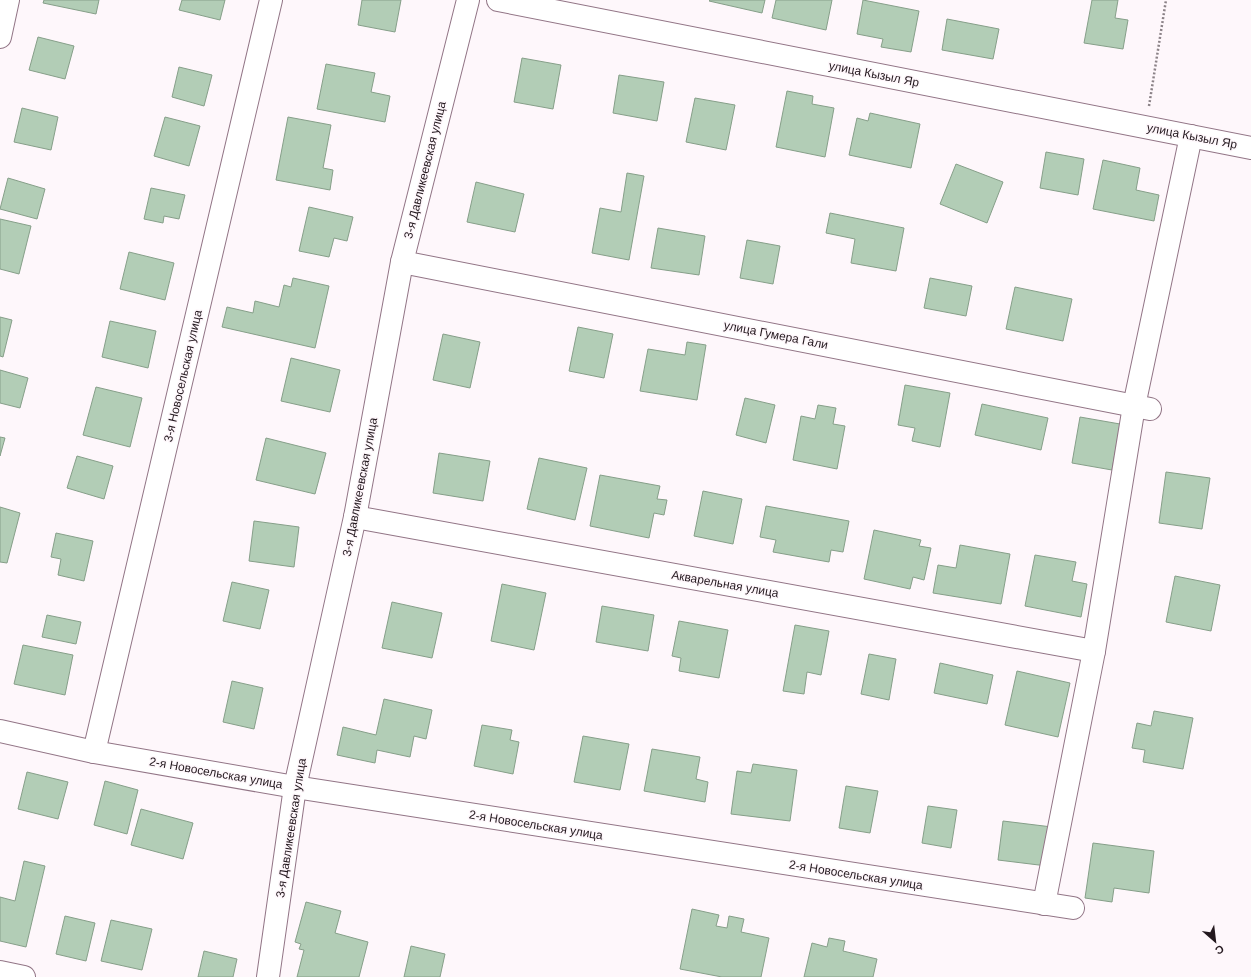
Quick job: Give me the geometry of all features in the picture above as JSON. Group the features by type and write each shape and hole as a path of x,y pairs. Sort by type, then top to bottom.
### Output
{"street":[{"path":"0,38 8,0"},
{"name":"3-я Новосельская улица","path":"94,752 271,0"},
{"name":"3-я Давликеевская улица","path":"268,977 295,787 355,517 402,262 468,0"},
{"name":"улица Кызыл Яр","path":"498,0 1251,148"},
{"path":"1044,904 1142,407 1190,136"},
{"name":"улица Гумера Гали","path":"402,262 1142,407"},
{"name":"Акварельная улица","path":"355,517 1094,651"},
{"name":"2-я Новосельская улица","path":"0,731 94,752 295,787 1073,908"},
{"path":"0,972 24,977"}],"path":[{"path":"1146,127 1166,0"}],"building":[{"path":"44,0 99,0 96,14 43,3"},
{"path":"182,0 225,0 220,20 179,10"},
{"path":"362,0 401,0 395,32 358,25"},
{"path":"765,0 762,13 709,1"},
{"path":"776,0 832,0 826,30 772,18"},
{"path":"863,0 919,11 911,52 881,47 883,39 857,34"},
{"path":"1092,0 1118,0 1115,18 1128,20 1123,49 1084,43"},
{"path":"947,19 999,29 993,59 942,50"},
{"path":"38,37 74,46 65,79 29,70"},
{"path":"522,58 561,65 553,109 514,102"},
{"path":"326,64 375,73 371,92 390,96 385,122 317,109"},
{"path":"179,67 212,75 204,106 172,97"},
{"path":"619,75 664,82 657,121 613,113"},
{"path":"787,91 813,96 812,104 834,108 825,157 776,147"},
{"path":"695,98 735,105 726,150 686,142"},
{"path":"22,108 58,117 51,150 14,142"},
{"path":"870,113 920,124 911,168 849,155 857,118 868,121"},
{"path":"165,117 200,126 189,166 154,156"},
{"path":"288,117 331,125 323,168 333,170 330,190 276,180"},
{"path":"1046,152 1084,159 1078,195 1040,188"},
{"path":"1103,160 1140,168 1136,190 1159,195 1154,221 1093,209"},
{"path":"956,164 1003,182 987,223 940,204"},
{"path":"627,173 644,176 629,260 592,253 600,208 621,212"},
{"path":"8,178 45,189 37,219 0,209"},
{"path":"476,182 524,194 515,232 467,222"},
{"path":"151,188 185,195 179,219 164,216 163,223 144,219"},
{"path":"309,207 353,217 347,241 334,238 329,257 299,251"},
{"path":"830,213 904,228 896,271 851,263 855,239 826,233"},
{"path":"0,219 31,226 19,274 0,269"},
{"path":"658,228 705,236 699,275 651,268"},
{"path":"747,240 780,246 773,284 740,278"},
{"path":"129,252 174,263 165,300 120,289"},
{"path":"293,278 329,286 315,348 222,327 227,307 253,313 255,301 279,307 284,285 291,287"},
{"path":"930,278 972,286 966,316 924,308"},
{"path":"1015,287 1072,299 1063,341 1006,329"},
{"path":"0,317 12,320 3,357 0,356"},
{"path":"110,321 156,331 148,368 102,357"},
{"path":"578,327 613,334 604,378 569,371"},
{"path":"443,334 480,342 470,388 433,380"},
{"path":"687,342 706,345 697,400 640,391 648,349 685,355"},
{"path":"291,358 340,370 330,412 281,401"},
{"path":"0,370 28,378 20,408 0,403"},
{"path":"905,385 950,393 940,447 912,441 915,428 898,425"},
{"path":"96,387 142,398 130,447 83,435"},
{"path":"745,398 775,405 766,443 736,435"},
{"path":"982,404 1048,418 1041,450 975,435"},
{"path":"818,405 836,408 833,424 845,426 837,469 793,460 801,416 815,419"},
{"path":"1080,417 1120,424 1112,470 1072,463"},
{"path":"0,437 5,438 0,456"},
{"path":"266,438 326,453 315,494 256,480"},
{"path":"439,453 490,461 483,501 433,493"},
{"path":"77,456 113,466 104,499 67,488"},
{"path":"539,458 587,468 575,520 527,509"},
{"path":"1166,472 1210,478 1202,529 1159,523"},
{"path":"600,475 660,486 657,499 667,500 664,515 654,513 649,538 590,526"},
{"path":"703,491 742,499 733,544 694,536"},
{"path":"766,506 849,521 843,552 831,550 829,562 773,552 776,540 760,537"},
{"path":"0,507 20,513 7,563 0,562"},
{"path":"254,521 299,527 294,567 249,561"},
{"path":"874,530 921,540 919,546 931,548 924,580 913,577 910,589 864,579"},
{"path":"56,533 93,541 84,581 58,575 61,559 51,557"},
{"path":"960,545 1010,554 1001,604 933,593 938,565 956,568"},
{"path":"1035,555 1076,562 1072,581 1087,584 1081,617 1025,606"},
{"path":"1175,576 1220,585 1211,631 1166,622"},
{"path":"232,582 269,590 260,629 223,621"},
{"path":"502,584 546,593 534,650 491,641"},
{"path":"392,602 442,613 432,658 382,648"},
{"path":"602,606 654,615 648,651 596,642"},
{"path":"47,615 81,622 76,644 42,637"},
{"path":"679,621 728,630 719,678 679,671 681,658 672,656"},
{"path":"795,625 829,631 821,675 807,672 804,694 783,691"},
{"path":"23,645 73,655 65,695 14,684"},
{"path":"869,654 896,659 889,700 861,694"},
{"path":"940,663 993,675 987,704 934,693"},
{"path":"1017,671 1070,683 1058,737 1005,725"},
{"path":"232,681 263,688 254,729 223,722"},
{"path":"384,699 432,710 426,739 414,736 410,757 377,750 375,763 337,755 343,727 376,735"},
{"path":"1154,711 1193,718 1183,769 1143,762 1145,750 1132,748 1137,723 1151,726"},
{"path":"482,725 512,730 510,740 519,742 513,774 474,766"},
{"path":"583,736 629,744 620,790 574,782"},
{"path":"652,749 700,757 696,779 708,782 705,802 644,791"},
{"path":"753,764 797,770 790,821 731,814 737,771 751,773"},
{"path":"27,772 68,782 58,819 18,809"},
{"path":"105,781 138,790 127,834 94,825"},
{"path":"846,786 878,791 870,833 839,828"},
{"path":"928,806 957,810 951,848 922,843"},
{"path":"141,809 193,823 183,859 131,845"},
{"path":"1003,821 1052,827 1047,866 998,860"},
{"path":"1093,843 1154,851 1149,893 1114,888 1112,902 1085,898"},
{"path":"24,861 45,866 26,947 0,941 0,897 15,901"},
{"path":"306,902 341,911 335,933 368,942 359,977 297,977 304,950 299,949 301,944 295,942"},
{"path":"692,909 719,915 716,926 727,928 729,916 744,919 741,932 769,938 761,977 722,977 680,969"},
{"path":"65,916 95,923 86,961 56,954"},
{"path":"111,920 152,929 142,970 101,961"},
{"path":"829,938 845,941 843,951 877,959 873,977 804,977 812,943 827,947"},
{"path":"411,946 445,954 440,977 404,977"},
{"path":"204,951 237,959 233,977 198,977"}]}
